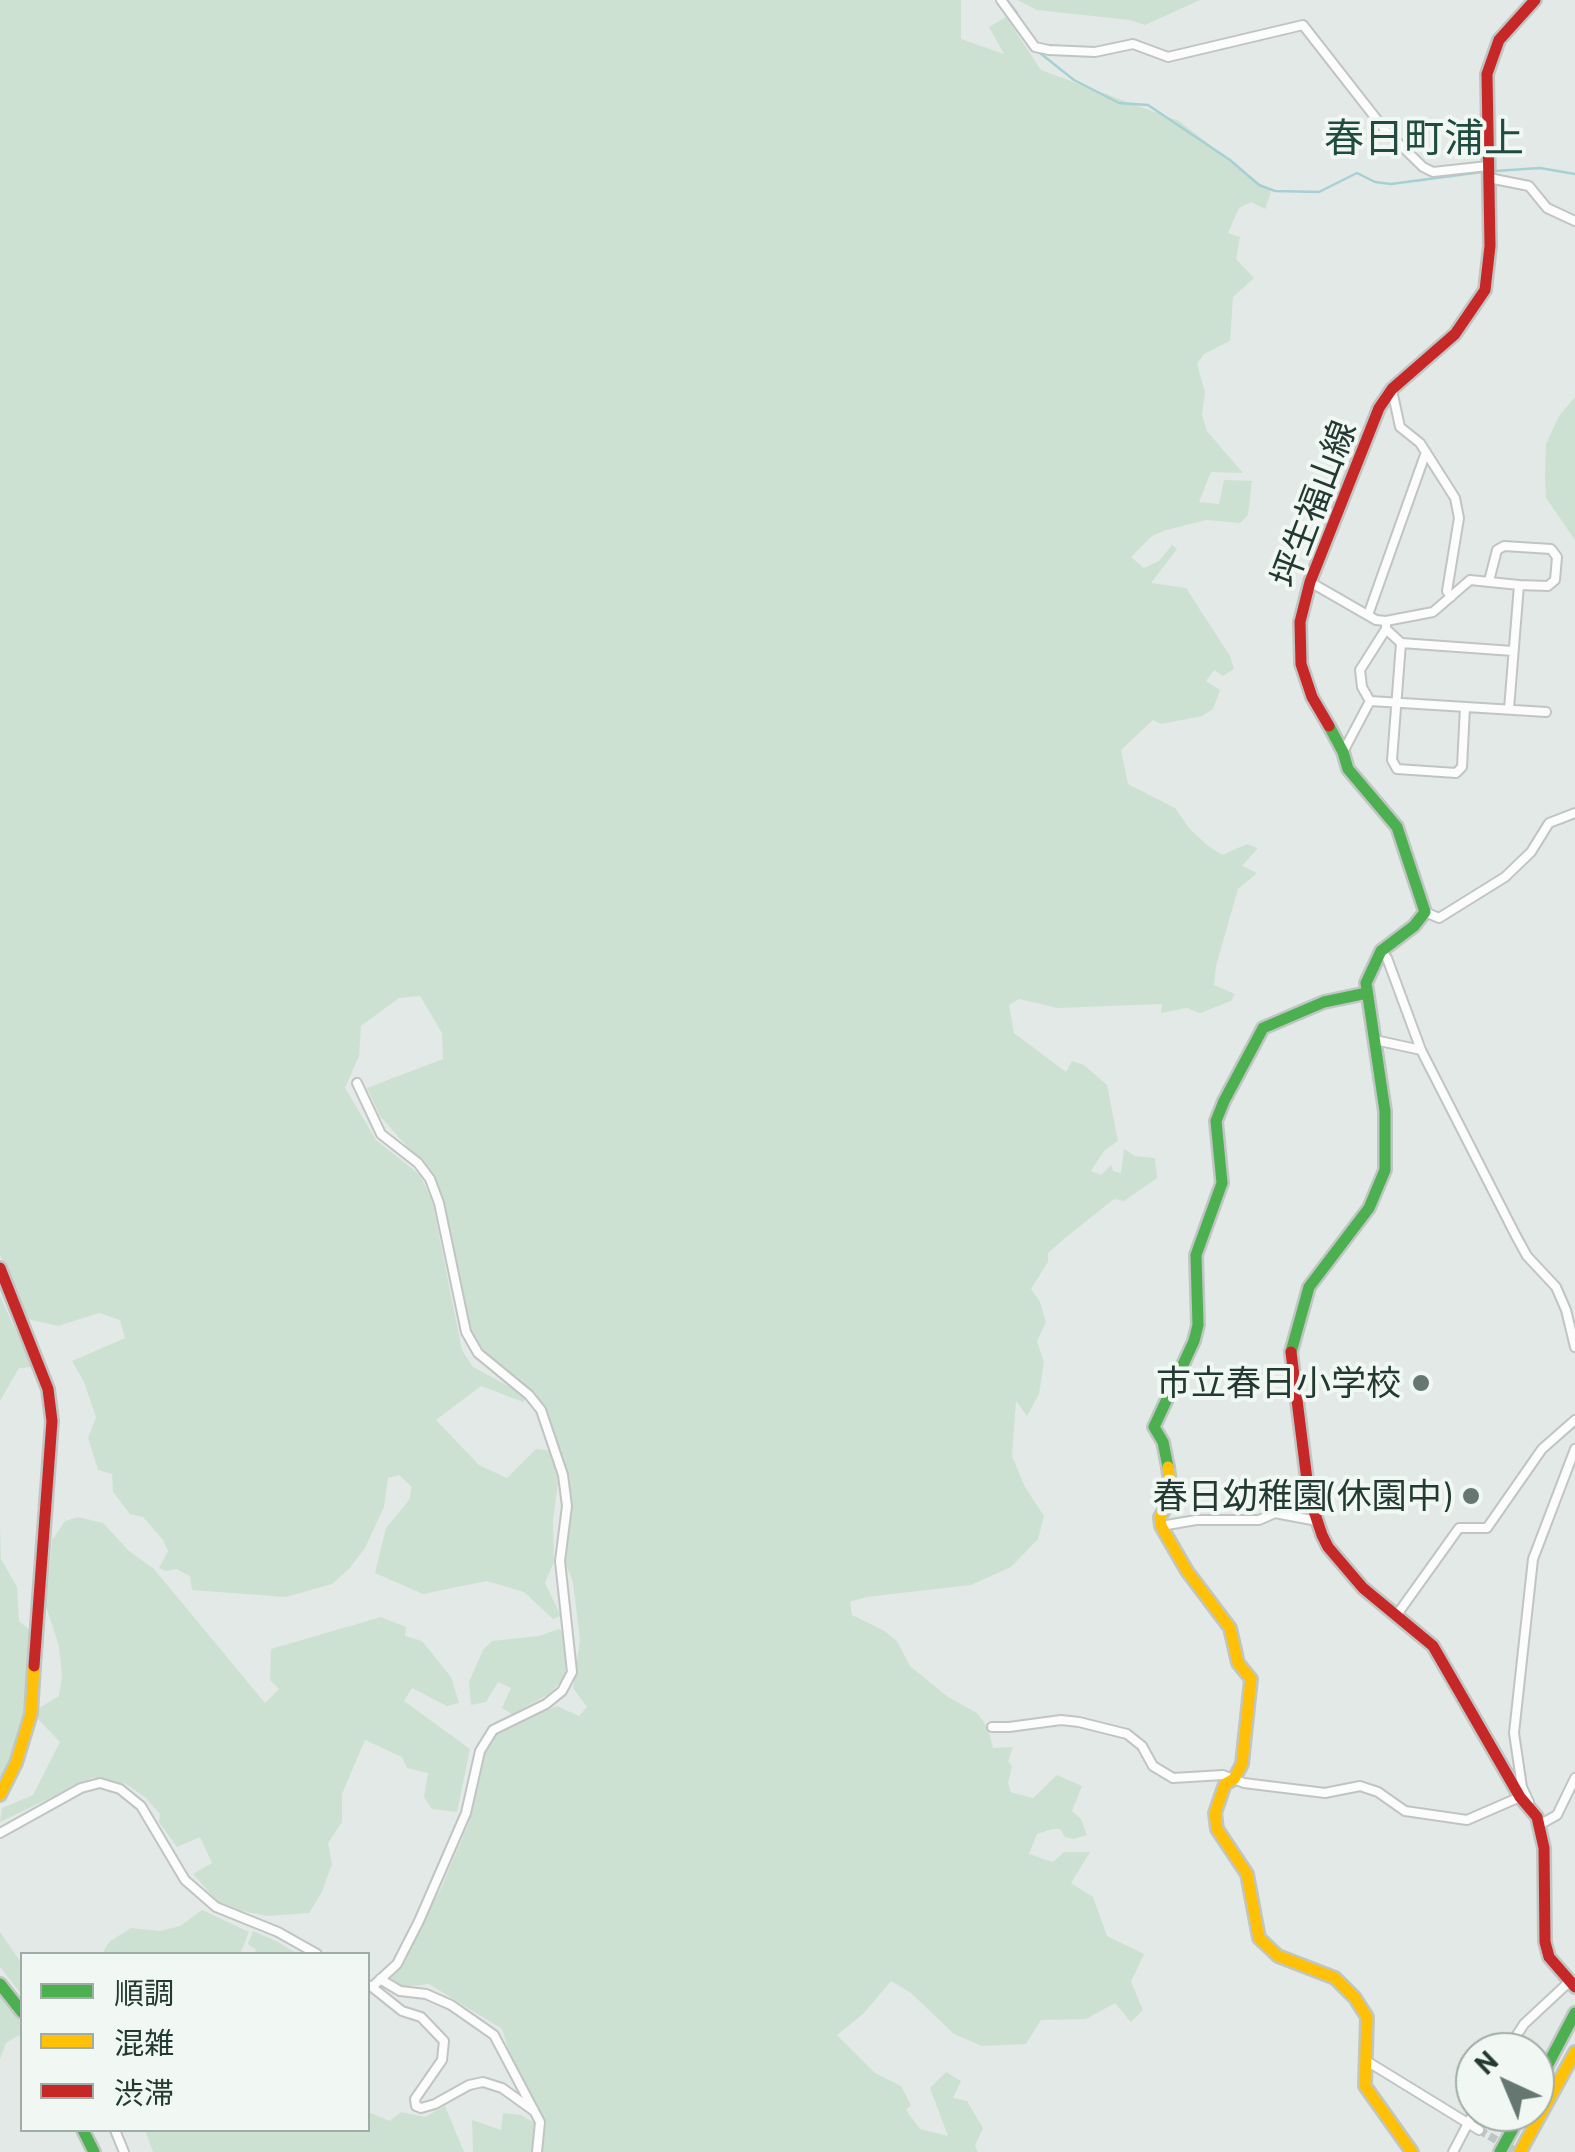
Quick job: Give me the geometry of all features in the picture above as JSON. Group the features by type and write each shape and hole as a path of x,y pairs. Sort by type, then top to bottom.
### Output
{"main road":[{"name":"坪生福山線","path":"1425,912 1397,827 1354,778 1312,698 1302,664 1300,622 1310,582 1379,408 1392,389 1454,334 1484,290 1490,246 1487,74 1499,40 1535,0"},
{"path":"1425,912 1381,952 1368,974 1367,993 1385,1111 1386,1170 1369,1208 1309,1287 1289,1357 1310,1496 1328,1547 1343,1566 1445,1662 1520,1797 1541,1824 1545,1942 1549,1957 1572,1985"},
{"path":"1367,993 1324,1002 1262,1028 1220,1111 1216,1121 1222,1183 1196,1255 1198,1324 1194,1341 1154,1426 1163,1442 1172,1490 1160,1517 1161,1526 1187,1571 1230,1628 1238,1663 1252,1679 1242,1764 1225,1784 1214,1813 1216,1824 1247,1874 1259,1938 1278,1956 1335,1978 1355,1998 1367,2018 1365,2086 1412,2152"},
{"path":"0,1268 48,1389 52,1420 31,1714 16,1763 0,1795"},
{"path":"0,1984 20,2009"},
{"path":"1555,2053 1575,2014"},
{"path":"1520,2152 1574,2055"}],"street":[{"path":"1000,0 1035,46 1050,50 1096,52 1133,44 1168,57 1303,25 1376,118 1422,168 1433,172 1488,172 1529,186 1547,208 1575,221"},
{"path":"1392,389 1400,426 1426,452 1455,498 1459,518 1447,590 1451,597"},
{"path":"1368,615 1426,452"},
{"path":"1370,701 1362,688 1360,670 1386,625 1433,612 1470,580 1488,582 1519,585 1548,586 1555,580 1556,557 1551,549 1504,546 1497,550 1488,582"},
{"path":"1310,582 1386,625 1401,643 1392,760 1397,769 1456,773 1462,767 1465,707"},
{"path":"1509,708 1519,585"},
{"path":"1401,643 1514,651"},
{"path":"1342,752 1370,701"},
{"path":"1370,701 1546,712"},
{"path":"1425,912 1439,918 1505,877 1531,852 1549,823 1575,813"},
{"path":"1381,952 1387,958 1421,1050 1516,1236 1527,1256 1556,1286 1575,1347"},
{"path":"1376,1040 1421,1050"},
{"path":"357,1083 380,1134 418,1163 430,1179 440,1202 466,1332 478,1352 541,1410 563,1475 566,1506 560,1561 572,1672 562,1691 546,1704 493,1730 480,1750 466,1813 452,1849 397,1964 370,1986 402,2012 422,2017 444,2040 442,2060 415,2099 416,2106 435,2104 469,2085 483,2082 502,2088 534,2111"},
{"path":"1396,1616 1459,1528 1487,1528 1542,1449 1575,1420"},
{"path":"1530,1810 1522,1787 1514,1733 1533,1559 1575,1449"},
{"path":"1161,1526 1196,1520 1259,1520 1275,1514 1318,1521"},
{"path":"992,1726 1079,1722 1127,1734 1142,1746 1154,1766 1173,1778 1206,1774 1325,1793 1368,1788 1405,1812 1467,1820 1520,1797"},
{"path":"1541,1824 1557,1814 1575,1778"},
{"path":"0,1833 81,1788 100,1783 120,1789 141,1806 185,1880 216,1907 278,1932 313,1952"},
{"path":"380,1980 451,2005 494,2035 540,2122 537,2152"},
{"path":"1519,2032 1572,1985"},
{"path":"1366,2060 1455,2115"}],"green space":[{"path":"0,0 961,0 961,39 1004,54 989,27 1006,17 1041,70 1179,121 1271,192 1265,209 1251,202 1239,208 1228,233 1240,237 1236,259 1254,278 1233,297 1230,341 1204,354 1197,364 1205,392 1202,415 1207,431 1243,473 1211,472 1199,502 1219,504 1224,480 1252,481 1248,515 1240,523 1206,520 1166,530 1152,536 1131,557 1144,568 1159,561 1172,545 1177,549 1151,583 1186,588 1230,656 1234,669 1223,676 1214,670 1206,681 1220,690 1213,709 1202,716 1161,724 1153,720 1121,750 1128,784 1175,808 1207,845 1222,855 1247,844 1258,848 1242,866 1257,873 1238,889 1216,966 1214,985 1235,994 1231,1001 1200,1013 1187,1008 1161,1013 1162,1004 1058,1008 1019,999 1009,1005 1014,1033 1066,1072 1072,1061 1084,1065 1107,1085 1118,1141 1104,1151 1091,1171 1101,1175 1111,1165 1113,1171 1121,1173 1124,1149 1135,1156 1155,1158 1157,1178 1124,1201 1114,1199 1065,1238 1048,1253 1048,1262 1031,1289 1046,1322 1037,1341 1044,1362 1039,1394 1027,1416 1016,1401 1012,1456 1025,1487 1044,1516 1038,1539 1011,1567 971,1585 850,1602 852,1615 897,1641 910,1666 948,1697 977,1713 988,1728 993,1748 1013,1747 1008,1761 1012,1766 1008,1783 1011,1792 1033,1798 1057,1775 1082,1786 1072,1811 1081,1819 1087,1835 1065,1837 1060,1829 1037,1834 1029,1854 1053,1862 1064,1852 1090,1852 1071,1883 1093,1897 1107,1936 1144,1954 1131,1982 1143,2010 1131,2022 1115,2003 1086,2019 1041,2020 1026,2044 982,2046 954,2034 911,1993 891,1981 863,2014 837,2035 875,2073 901,2086 911,2105 906,2110 920,2129 948,2136 930,2088 946,2072 961,2081 953,2098 967,2101 983,2128 975,2146 978,2152 473,2152 472,2120 501,2130 503,2113 521,2115 542,2127 542,2115 513,2064 502,2029 429,1984 405,1987 391,1979 441,1888 470,1820 482,1754 498,1731 557,1706 579,1716 587,1707 573,1688 580,1640 573,1582 564,1560 571,1506 567,1474 545,1408 532,1391 482,1350 471,1331 444,1201 434,1177 380,1116 367,1088 443,1059 442,1033 420,996 399,998 361,1026 359,1056 345,1088 376,1140 420,1175 432,1200 462,1350 473,1367 527,1396 523,1402 481,1386 436,1420 479,1465 507,1478 536,1449 554,1451 558,1482 553,1521 554,1562 545,1583 561,1616 553,1619 524,1592 487,1581 423,1594 375,1573 386,1528 409,1500 412,1487 399,1475 388,1478 384,1507 365,1548 332,1584 286,1597 192,1590 190,1576 176,1569 159,1568 168,1551 163,1540 143,1517 130,1514 113,1492 112,1474 98,1470 88,1438 96,1417 72,1361 125,1338 120,1320 99,1313 58,1326 27,1319 0,1255"},
{"path":"1017,0 1200,0 1145,25 1037,10"},
{"path":"1575,397 1575,540 1546,498 1545,476 1546,444 1559,416"},
{"path":"0,1296 32,1367 19,1368 0,1401"},
{"path":"78,1517 103,1523 129,1551 154,1569 265,1703 279,1689 270,1680 271,1649 381,1617 406,1627 405,1636 422,1641 451,1677 459,1703 447,1706 412,1688 404,1701 470,1749 457,1812 432,1809 424,1797 428,1773 407,1768 402,1757 365,1740 342,1794 342,1822 328,1843 332,1864 322,1892 309,1913 267,1916 232,1909 217,1901 193,1874 212,1863 200,1837 177,1847 159,1822 160,1814 126,1784 92,1778 0,1822 2,1808 33,1795 60,1742 38,1719 39,1708 59,1696 62,1677 59,1646 46,1606 52,1540 65,1521"},
{"path":"0,1527 1,1559 17,1587 19,1621 31,1631 22,1729 0,1782"},
{"path":"559,1629 567,1636 565,1677 549,1694 512,1714 502,1708 511,1688 498,1682 486,1702 471,1705 469,1682 483,1650 492,1641 539,1636"},
{"path":"202,1910 249,1932 241,1952 103,1952 109,1942 131,1928 160,1931 180,1926"},
{"path":"253,1931 295,1952 256,1952 248,1944"},
{"path":"0,1932 20,1961 20,1992 0,1967"},
{"path":"0,1991 20,2021 20,2037 6,2043 0,2059"},
{"path":"445,2106 464,2152 153,2152 146,2132 370,2132 370,2113 390,2121 401,2112 425,2117"}],"waterway":[{"path":"1007,0 1017,13"},
{"path":"1040,53 1074,80 1119,103 1148,105 1230,160 1259,185 1275,191 1319,192 1357,173 1375,182 1391,184 1482,172"},
{"path":"1495,171 1540,168 1575,174"}],"tunnel":[{"path":"1482,2132 1517,2152"}],"traffic: fast":[{"path":"1291,1352 1309,1287 1369,1208 1385,1170 1385,1111 1366,983 1381,951 1414,926 1425,912 1397,827 1348,769 1329,726"},
{"path":"1168,1467 1163,1442 1154,1427 1198,1325 1196,1255 1222,1183 1216,1121 1224,1101 1263,1028 1324,1002 1367,993"},
{"path":"0,1984 20,2009"},
{"path":"1555,2051 1575,2013"},
{"path":"84,2132 94,2152"},
{"path":"1500,2152 1511,2132"}],"traffic: slow":[{"path":"1168,1467 1172,1497 1160,1517 1161,1526 1187,1571 1230,1628 1238,1663 1251,1679 1242,1764 1234,1779 1225,1784 1215,1813 1217,1829 1247,1874 1259,1938 1278,1956 1335,1978 1367,2017 1365,2086 1412,2152"},
{"path":"0,1795 16,1763 31,1714 34,1666"},
{"path":"1520,2152 1575,2052"}],"traffic: jam":[{"path":"1329,726 1312,697 1301,664 1300,622 1310,582 1379,408 1392,389 1455,334 1485,290 1490,246 1487,74 1499,40 1535,0"},
{"path":"0,1268 48,1389 52,1421 34,1666"},
{"path":"1291,1352 1309,1496 1322,1535 1363,1588 1433,1646 1520,1797 1537,1817 1544,1848 1545,1942 1549,1957 1575,1987"}],"place":[{"name":"市立春日小学校","path":"1421,1383"},
{"name":"春日幼稚園(休園中)","path":"1471,1496"}],"district":[{"name":"春日町浦上","path":"1424,139"}]}
